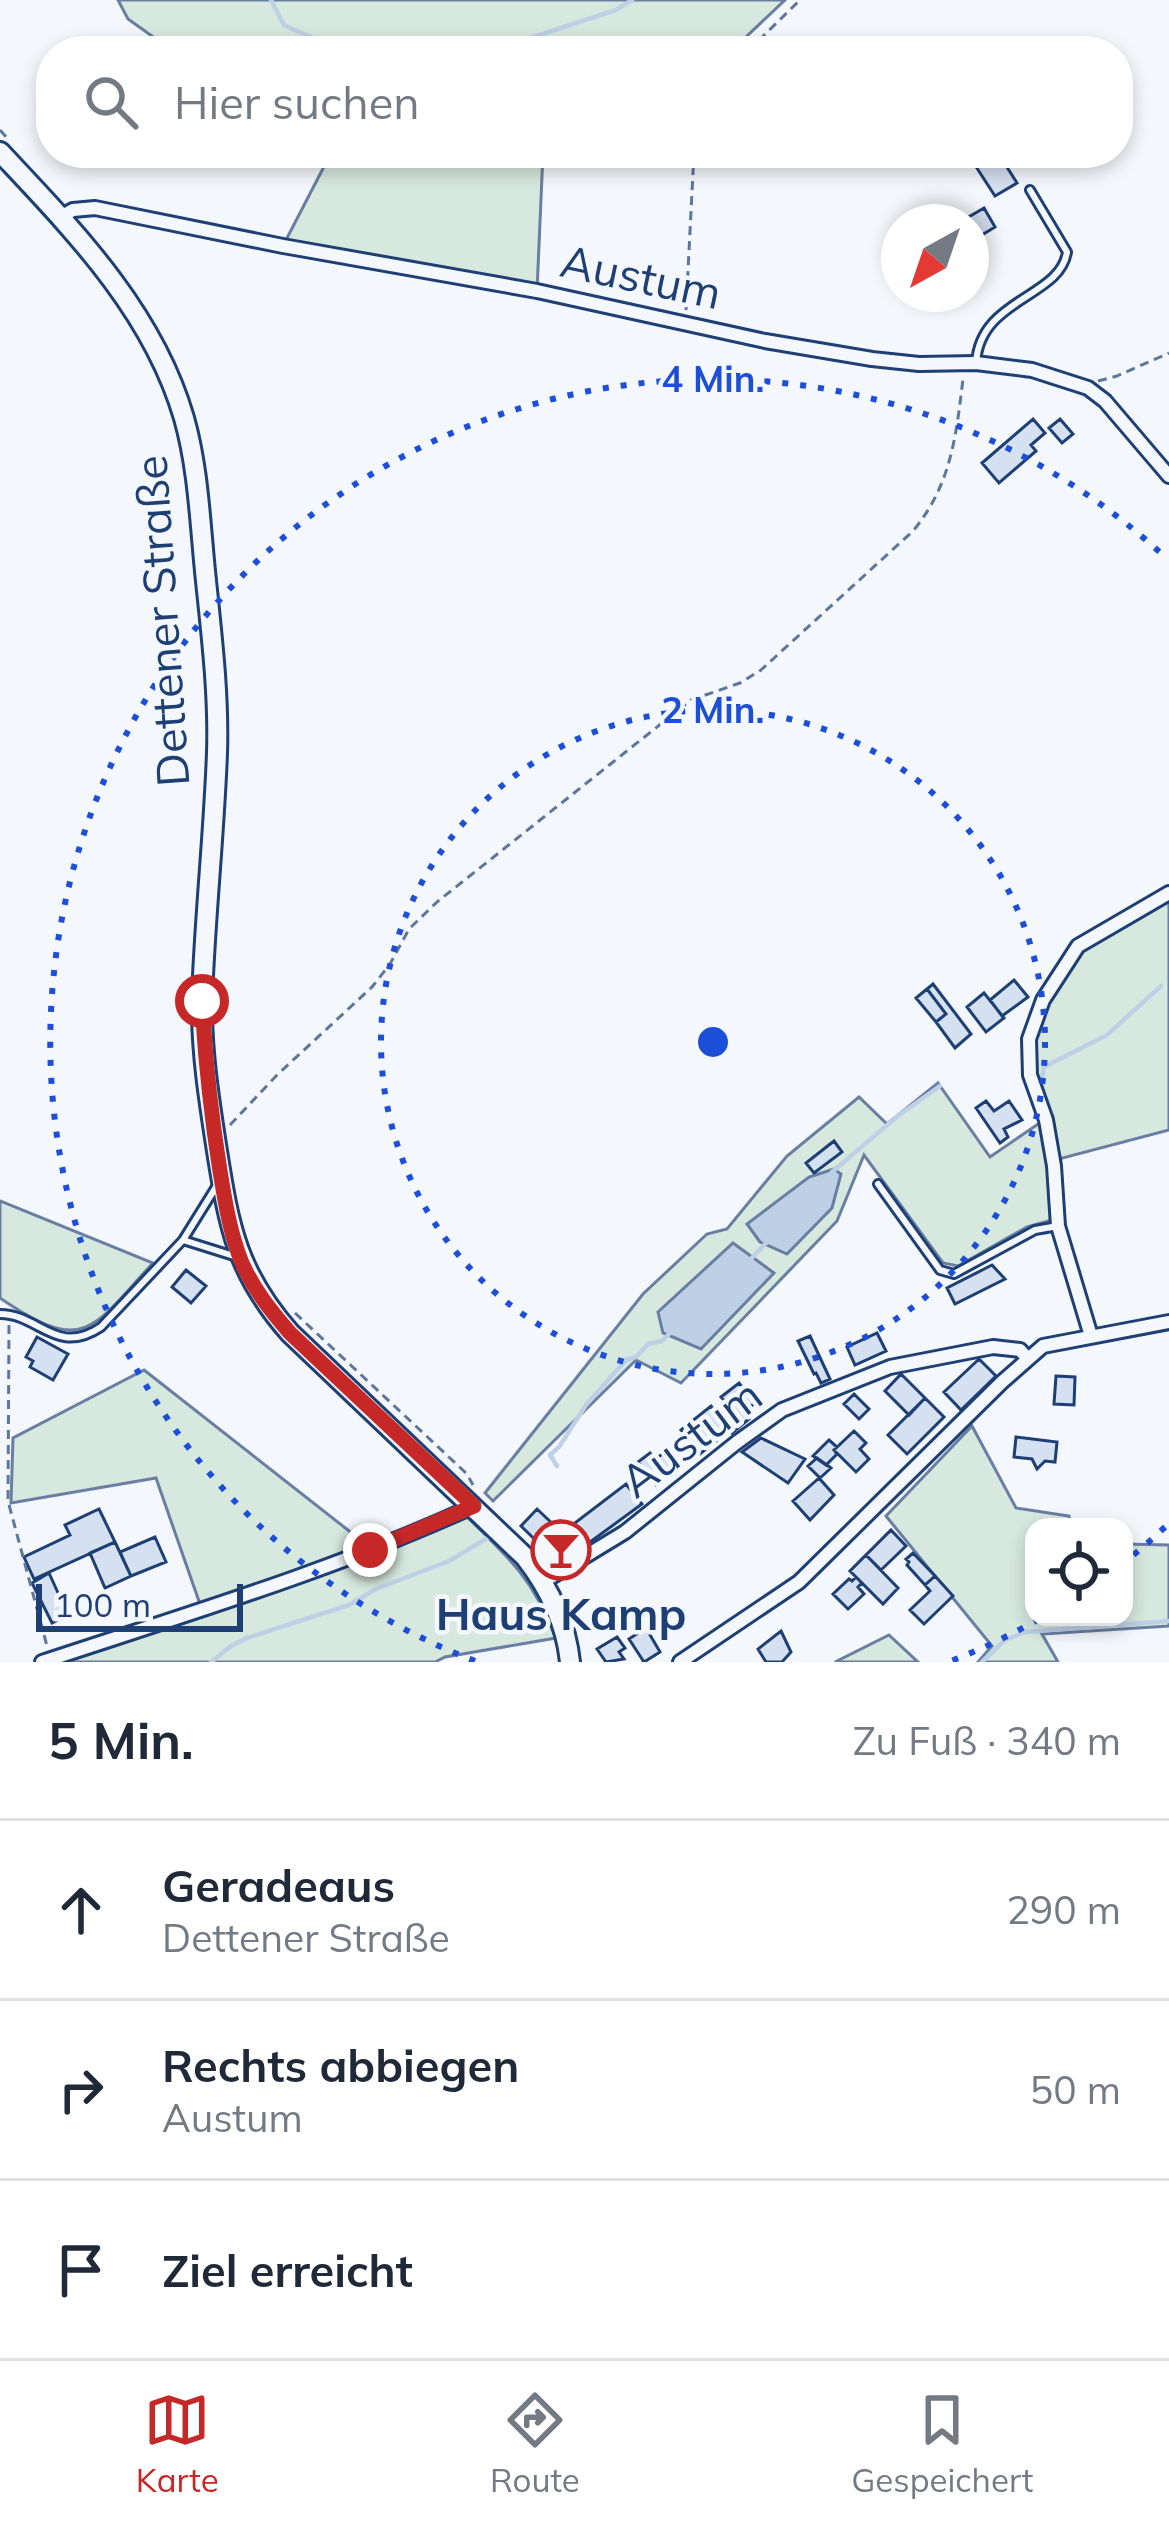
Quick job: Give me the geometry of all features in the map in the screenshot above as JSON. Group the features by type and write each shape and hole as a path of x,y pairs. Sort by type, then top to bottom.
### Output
{"street":[{"name":"Dettener Straße","path":"0,152 107,270 176,393 192,452 217,724 202,1001 222,1179 240,1258 259,1295 290,1333 475,1498 525,1557 543,1582 568,1640 570,1662"},
{"name":"Austum","path":"62,216 94,208 872,359 1032,370 1064,378 1105,400 1169,476"},
{"path":"1091,1336 1058,1226 1054,1166 1046,1120 1030,1075 1029,1039 1043,1000 1078,946 1169,893"},
{"name":"Austum","path":"680,1662 799,1582 1043,1346 1169,1322"},
{"name":"Austum","path":"543,1582 625,1532 782,1410 890,1367 993,1347 1020,1349 1028,1358"},
{"path":"47,1660 286,1581 475,1498"}],"lane":[{"path":"970,363 988,327 1067,260 1067,252 1030,190"},
{"path":"5,1314 59,1336 86,1336 183,1240 222,1179"},
{"path":"878,1184 940,1270 954,1274 1035,1230 1058,1226"},
{"path":"183,1240 240,1258"}],"path":[{"path":"763,36 800,0"},
{"path":"685,324 693,168"},
{"path":"1088,388 1169,353"},
{"path":"226,1109 228,1127 372,986 409,929 437,902 691,700 740,683 760,670 913,531 931,509 950,463 970,363"},
{"path":"291,1308 467,1474 475,1498"},
{"path":"5,1314 8,1501 47,1660"}],"shaded area":[{"path":"118,0 785,0 747,36 152,36 128,19"},
{"path":"323,168 542,168 537,291 286,240"},
{"path":"1169,899 1169,1130 1059,1159 1035,1069 1035,1038 1046,1004 1082,950"},
{"path":"938,1083 990,1157 1041,1122 1052,1220 1027,1227 958,1266 943,1263 864,1155 837,1221 681,1383 636,1360 493,1501 485,1493 643,1294 707,1234 727,1229 787,1156 859,1097 887,1124"},
{"path":"0,1201 153,1263 86,1327 52,1327 0,1298"},
{"path":"144,1370 367,1545 201,1607 156,1478 11,1503 13,1438"},
{"path":"972,1426 1016,1508 1069,1516 1025,1518 1025,1626 1133,1626 1133,1544 1169,1545 1169,1626 1042,1634 1058,1662 978,1662 992,1646 886,1516"},
{"path":"467,1517 520,1572 556,1638 435,1662 60,1662 207,1615"},
{"path":"889,1635 918,1662 835,1662"}],"water":[{"path":"834,1169 841,1174 832,1208 787,1254 760,1242 747,1224 809,1177"},
{"path":"733,1243 774,1273 701,1349 663,1333 658,1312"}],"building":[{"path":"977,168 1008,168 1017,183 995,196"},
{"path":"1033,419 1045,433 1031,445 1036,451 999,483 982,463"},
{"path":"1060,419 1073,434 1062,443 1049,428"},
{"path":"1014,980 1028,997 1002,1016 990,1000"},
{"path":"933,984 971,1034 955,1048 936,1022 946,1014 927,989"},
{"path":"927,989 946,1014 936,1022 916,998"},
{"path":"984,993 1004,1018 986,1032 967,1007"},
{"path":"986,1101 994,1111 1009,1101 1022,1120 1004,1129 1008,1137 1000,1143 976,1108"},
{"path":"834,1141 842,1152 814,1173 806,1163"},
{"path":"992,1265 1005,1279 955,1304 947,1288"},
{"path":"186,1270 206,1286 191,1303 172,1287"},
{"path":"877,1333 886,1351 855,1365 847,1347"},
{"path":"810,1336 830,1379 821,1383 798,1341"},
{"path":"37,1337 68,1354 53,1380 30,1367 33,1361 26,1357"},
{"path":"979,1359 996,1376 961,1410 944,1392"},
{"path":"901,1374 925,1398 909,1415 885,1391"},
{"path":"1056,1376 1075,1377 1074,1405 1054,1404"},
{"path":"739,1383 755,1403 744,1412 736,1402 730,1407 721,1397"},
{"path":"854,1394 869,1409 859,1419 844,1404"},
{"path":"925,1398 944,1417 907,1454 888,1435"},
{"path":"736,1402 749,1419 732,1433 719,1416"},
{"path":"711,1406 730,1430 700,1454 681,1430"},
{"path":"854,1431 866,1443 860,1449 869,1459 856,1472 834,1450"},
{"path":"1016,1437 1057,1442 1055,1462 1045,1461 1037,1469 1032,1459 1014,1457"},
{"path":"761,1438 805,1459 788,1483 742,1452"},
{"path":"829,1440 837,1454 826,1465 813,1456"},
{"path":"650,1453 655,1459 664,1453 676,1470 656,1485 638,1462"},
{"path":"817,1458 831,1468 820,1478 808,1466"},
{"path":"819,1478 834,1495 810,1520 793,1501"},
{"path":"626,1484 642,1504 560,1564 521,1526 537,1509 555,1526 560,1521 567,1529"},
{"path":"99,1509 115,1542 34,1579 24,1557 70,1535 65,1525"},
{"path":"891,1530 906,1546 881,1570 866,1555"},
{"path":"155,1537 166,1562 131,1576 120,1552"},
{"path":"115,1542 131,1576 105,1588 90,1553"},
{"path":"913,1553 935,1576 925,1585 907,1565"},
{"path":"866,1555 898,1588 883,1604 850,1571"},
{"path":"49,1573 68,1615 52,1623 32,1583"},
{"path":"935,1576 953,1596 924,1624 910,1610 930,1591 925,1585"},
{"path":"856,1577 864,1594 848,1609 833,1594"},
{"path":"646,1628 660,1652 644,1662 629,1639"},
{"path":"781,1631 791,1652 782,1662 766,1662 758,1649"},
{"path":"617,1637 625,1648 619,1652 624,1659 606,1662 597,1649"}],"waterway":[{"path":"271,0 284,25 308,36"},
{"path":"536,36 616,10 632,0"},
{"path":"1047,1102 1041,1083 1044,1067 1107,1035 1161,986"},
{"path":"832,1172 940,1086"},
{"path":"750,1260 767,1242"},
{"path":"557,1466 550,1455 586,1405 626,1360 671,1332"},
{"path":"211,1662 247,1638 349,1605 376,1589 449,1561 489,1537"},
{"path":"982,1662 1005,1640 1025,1632 1169,1621"}],"place":[{"name":"Haus Kamp","path":"561,1550"}],"route":[{"path":"202,1001 206,1074 230,1226 250,1280 290,1333 474,1506 370,1550"}]}
